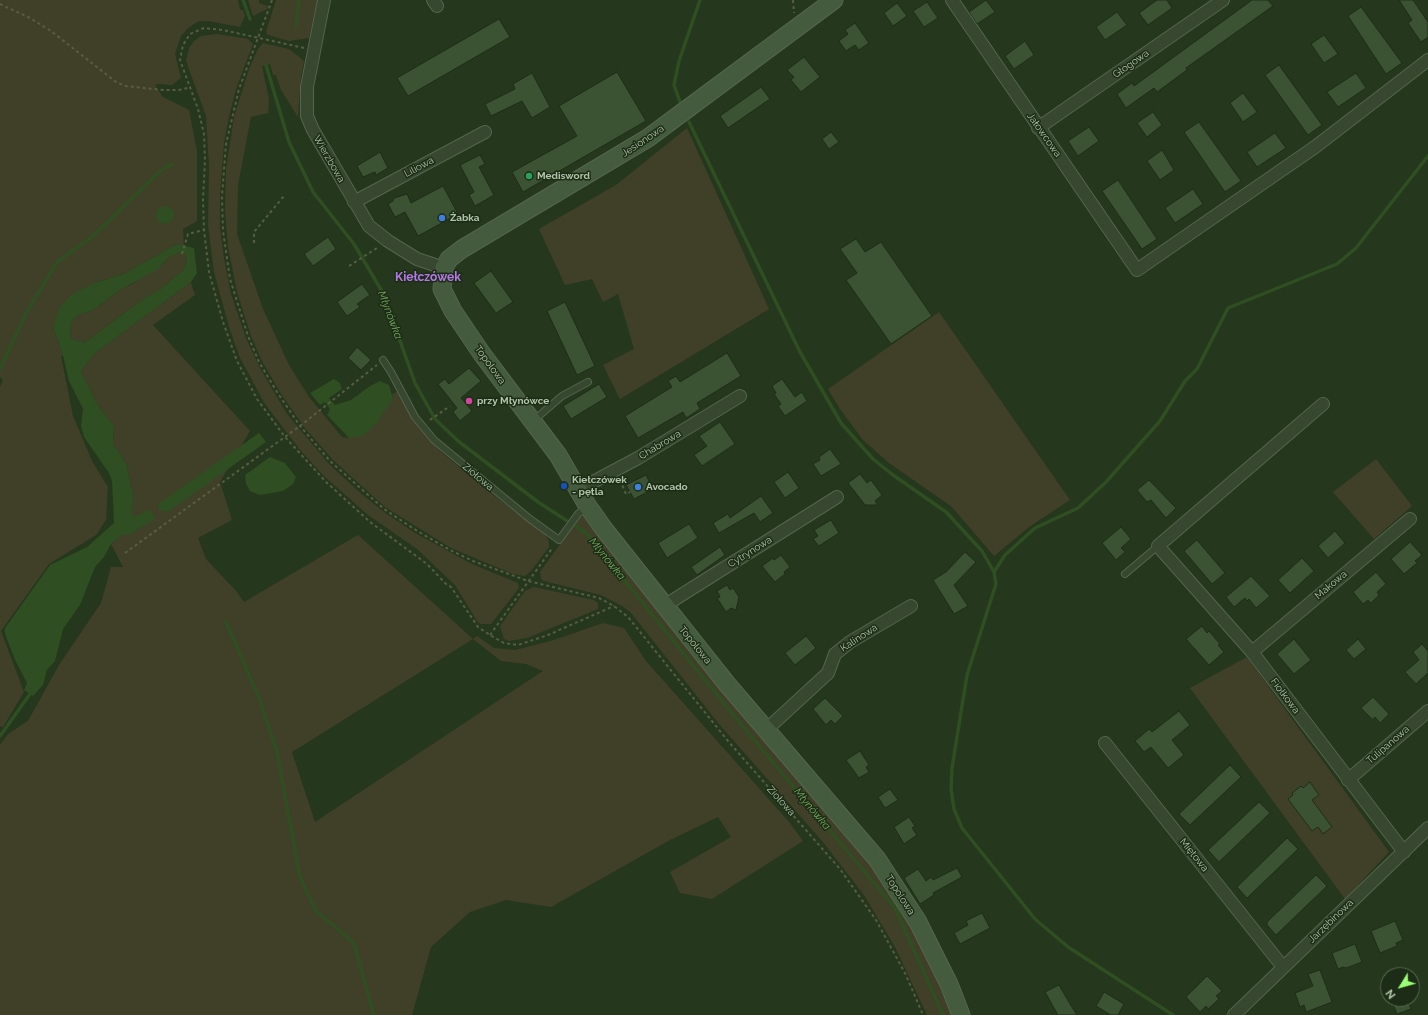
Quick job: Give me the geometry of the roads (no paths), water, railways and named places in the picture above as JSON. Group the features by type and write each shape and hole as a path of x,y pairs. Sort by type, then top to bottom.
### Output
{"street":[{"name":"Wierzbowa","path":"324,0 307,87 307,116 313,130 369,226 388,241 417,259 444,268"},
{"name":"Jesionowa","path":"444,268 449,259 462,249 648,138 834,0"},
{"name":"Jałowcowa","path":"952,0 1038,128 1137,270 1315,147 1428,60"},
{"name":"Głogowa","path":"1038,128 1222,0"},
{"name":"Liliowa","path":"354,202 485,132"},
{"name":"Topolowa","path":"444,268 442,289 453,311 503,384 558,454 578,490 582,510 664,606 766,730 877,859 918,922 948,984 961,1015"},
{"name":"Chabrowa","path":"578,490 615,470 740,396"},
{"path":"1158,546 1323,404"},
{"name":"Cytrynowa","path":"664,606 837,497"},
{"name":"Makowa","path":"1252,652 1410,519"},
{"name":"Fiołkowa","path":"1158,546 1252,652 1404,852"},
{"name":"Kalinowa","path":"766,730 828,673 835,654 850,642 911,606"},
{"name":"Tulipanowa","path":"1348,780 1428,711"},
{"name":"Miętowa","path":"1105,743 1283,967"},
{"name":"Jarzębinowa","path":"1234,1015 1428,828"}],"lane":[{"name":"Ziołowa","path":"382,360 391,372 415,417 434,440 530,519 559,540 582,510"},
{"path":"533,421 562,396 588,382"},
{"path":"1125,574 1158,546"}],"waterway":[{"name":"Młynówka","path":"243,0 250,19"},
{"path":"296,26 299,0"},
{"path":"681,105 674,85 679,61 700,0"},
{"name":"Młynówka","path":"266,65 289,142 313,192 354,244 383,293 415,383 435,419 458,441 538,502 586,533 739,722 895,908 943,1015"},
{"path":"689,122 800,352 841,423 873,459 946,512 982,551 994,572 996,584 967,675 952,768 951,789 954,809 962,828 1035,919 1068,947 1173,1015"},
{"path":"994,572 1005,555 1035,528 1078,508 1106,482 1160,421 1185,381 1197,369 1228,308 1337,264 1356,248 1428,156"},
{"path":"0,369 25,315 57,262 92,237 160,171 172,164"},
{"path":"226,622 259,698 277,752 300,877 316,911 354,943 374,1015"},
{"path":"0,736 30,694"}],"place":[{"name":"Medisword","path":"529,176"},
{"name":"Żabka","path":"442,218"},
{"name":"przy Młynówce","path":"469,401"},
{"name":"Kiełczówek - pętla","path":"564,486"},
{"name":"Avocado","path":"638,487"}],"district":[{"name":"Kiełczówek","path":"428,277"}]}
